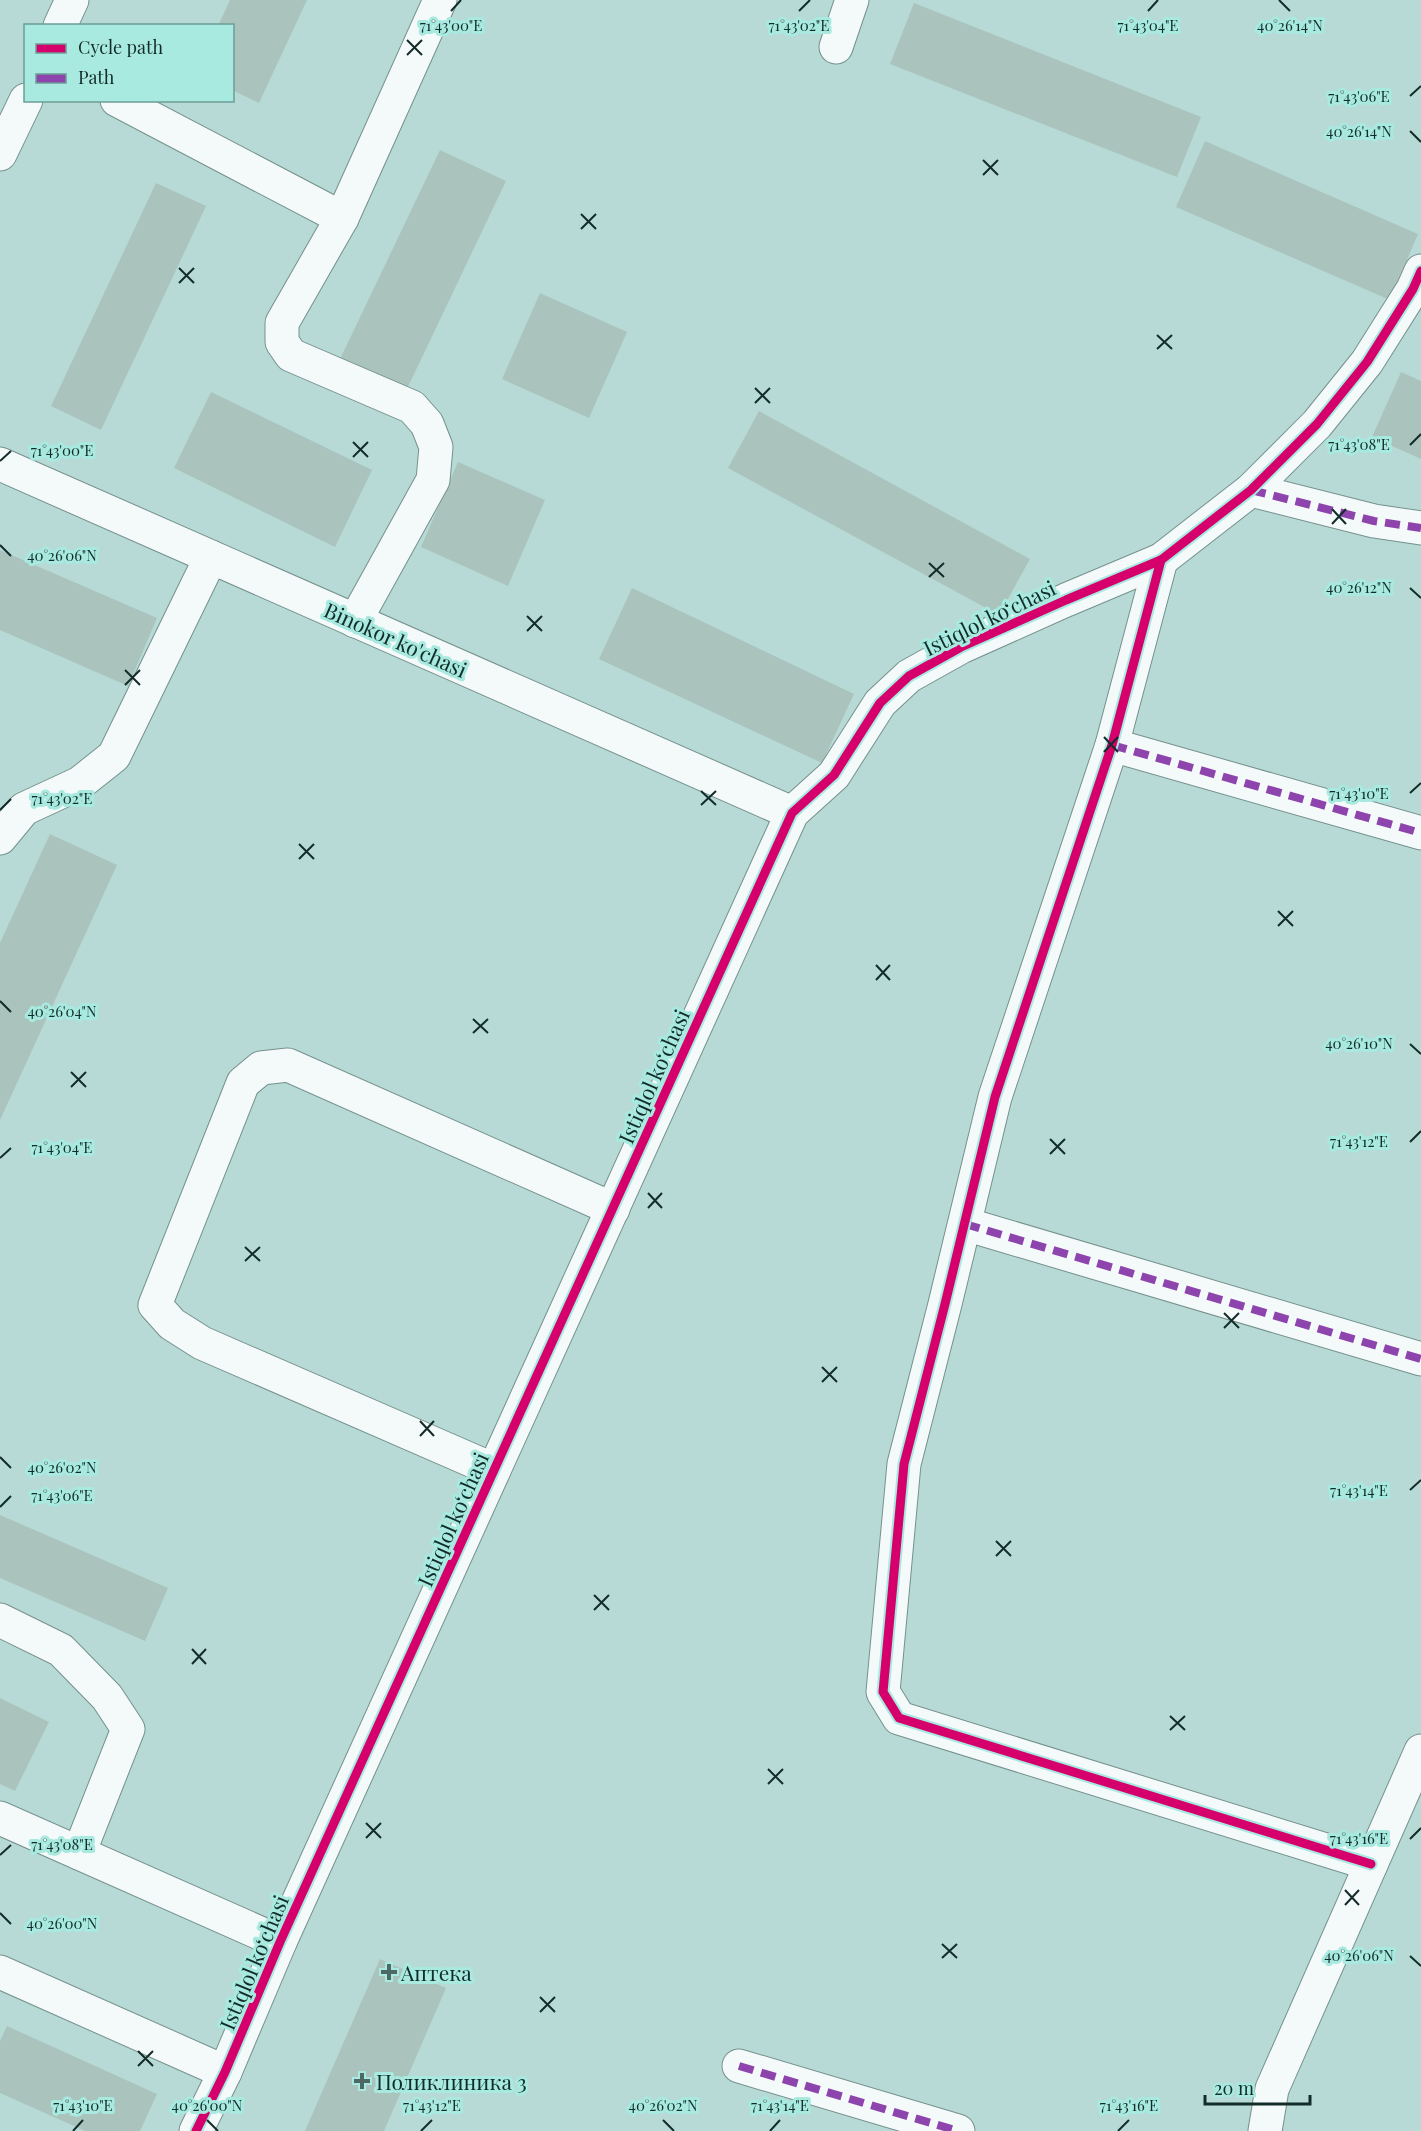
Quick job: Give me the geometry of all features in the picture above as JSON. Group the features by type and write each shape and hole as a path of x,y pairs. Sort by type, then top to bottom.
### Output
{"street":[{"path":"61,24 72,0"},
{"path":"355,621 433,480 436,447 427,424 412,407 291,355 282,342 282,323 342,218 441,0"},
{"path":"836,47 852,0"},
{"path":"0,154 25,102"},
{"path":"121,102 342,218"},
{"name":"Istiqlol koʻchasi","path":"196,2131 225,2072 280,1942 792,813 834,775 880,703 909,676 961,647 1161,560 1251,490 1317,424 1367,362 1413,289 1421,271"},
{"name":"Binokor ko'chasi","path":"0,464 792,813"},
{"path":"1251,490 1374,521 1421,528"},
{"path":"0,838 24,809 81,783 114,756 211,557"},
{"path":"1161,560 1112,745 995,1097 904,1464 883,1692 899,1718 1371,1864"},
{"path":"1112,745 1421,833"},
{"path":"494,1470 201,1343 172,1324 155,1305 243,1083 261,1068 288,1065 613,1209"},
{"path":"965,1224 1421,1359"},
{"path":"0,1620 61,1650 106,1697 128,1730 79,1853"},
{"path":"1271,2130 1272,2088 1421,1751"},
{"path":"0,1818 280,1942"},
{"path":"0,1972 225,2072"},
{"path":"739,2066 958,2131"}],"building":[{"path":"230,0 307,0 259,103 234,91 234,24 219,24"},
{"path":"914,3 1201,117 1177,177 890,64"},
{"path":"1205,141 1418,234 1390,300 1176,207"},
{"path":"440,150 506,181 396,412 330,380"},
{"path":"156,183 206,206 101,430 51,406"},
{"path":"540,293 627,332 589,418 502,379"},
{"path":"1401,372 1421,381 1421,459 1372,437"},
{"path":"211,392 372,470 335,547 174,468"},
{"path":"759,411 1030,559 999,615 728,468"},
{"path":"458,462 545,500 508,586 421,547"},
{"path":"0,550 157,618 128,686 0,630"},
{"path":"632,588 854,694 822,763 599,659"},
{"path":"50,834 117,865 0,1120 0,943"},
{"path":"0,1515 168,1588 145,1641 0,1578"},
{"path":"0,1698 49,1722 15,1791 0,1784"},
{"path":"380,1959 446,1988 384,2131 305,2131"},
{"path":"7,2026 157,2094 140,2131 85,2131 0,2093 0,2041"}],"marked path":[{"path":"1251,490 1374,521 1421,528"},
{"path":"1112,745 1421,833"},
{"path":"965,1224 1421,1359"},
{"path":"739,2066 958,2131"}],"cycle path":[{"path":"196,2131 225,2072 280,1942 792,813 834,775 880,703 909,676 961,647 1161,560 1251,490 1317,424 1367,362 1413,289 1421,271"},
{"path":"1161,560 1112,745 995,1097 904,1464 883,1692 899,1718 1371,1864"}],"place":[{"name":"Аптека","path":"389,1972"},
{"name":"Поликлиника 3","path":"362,2081"}]}
